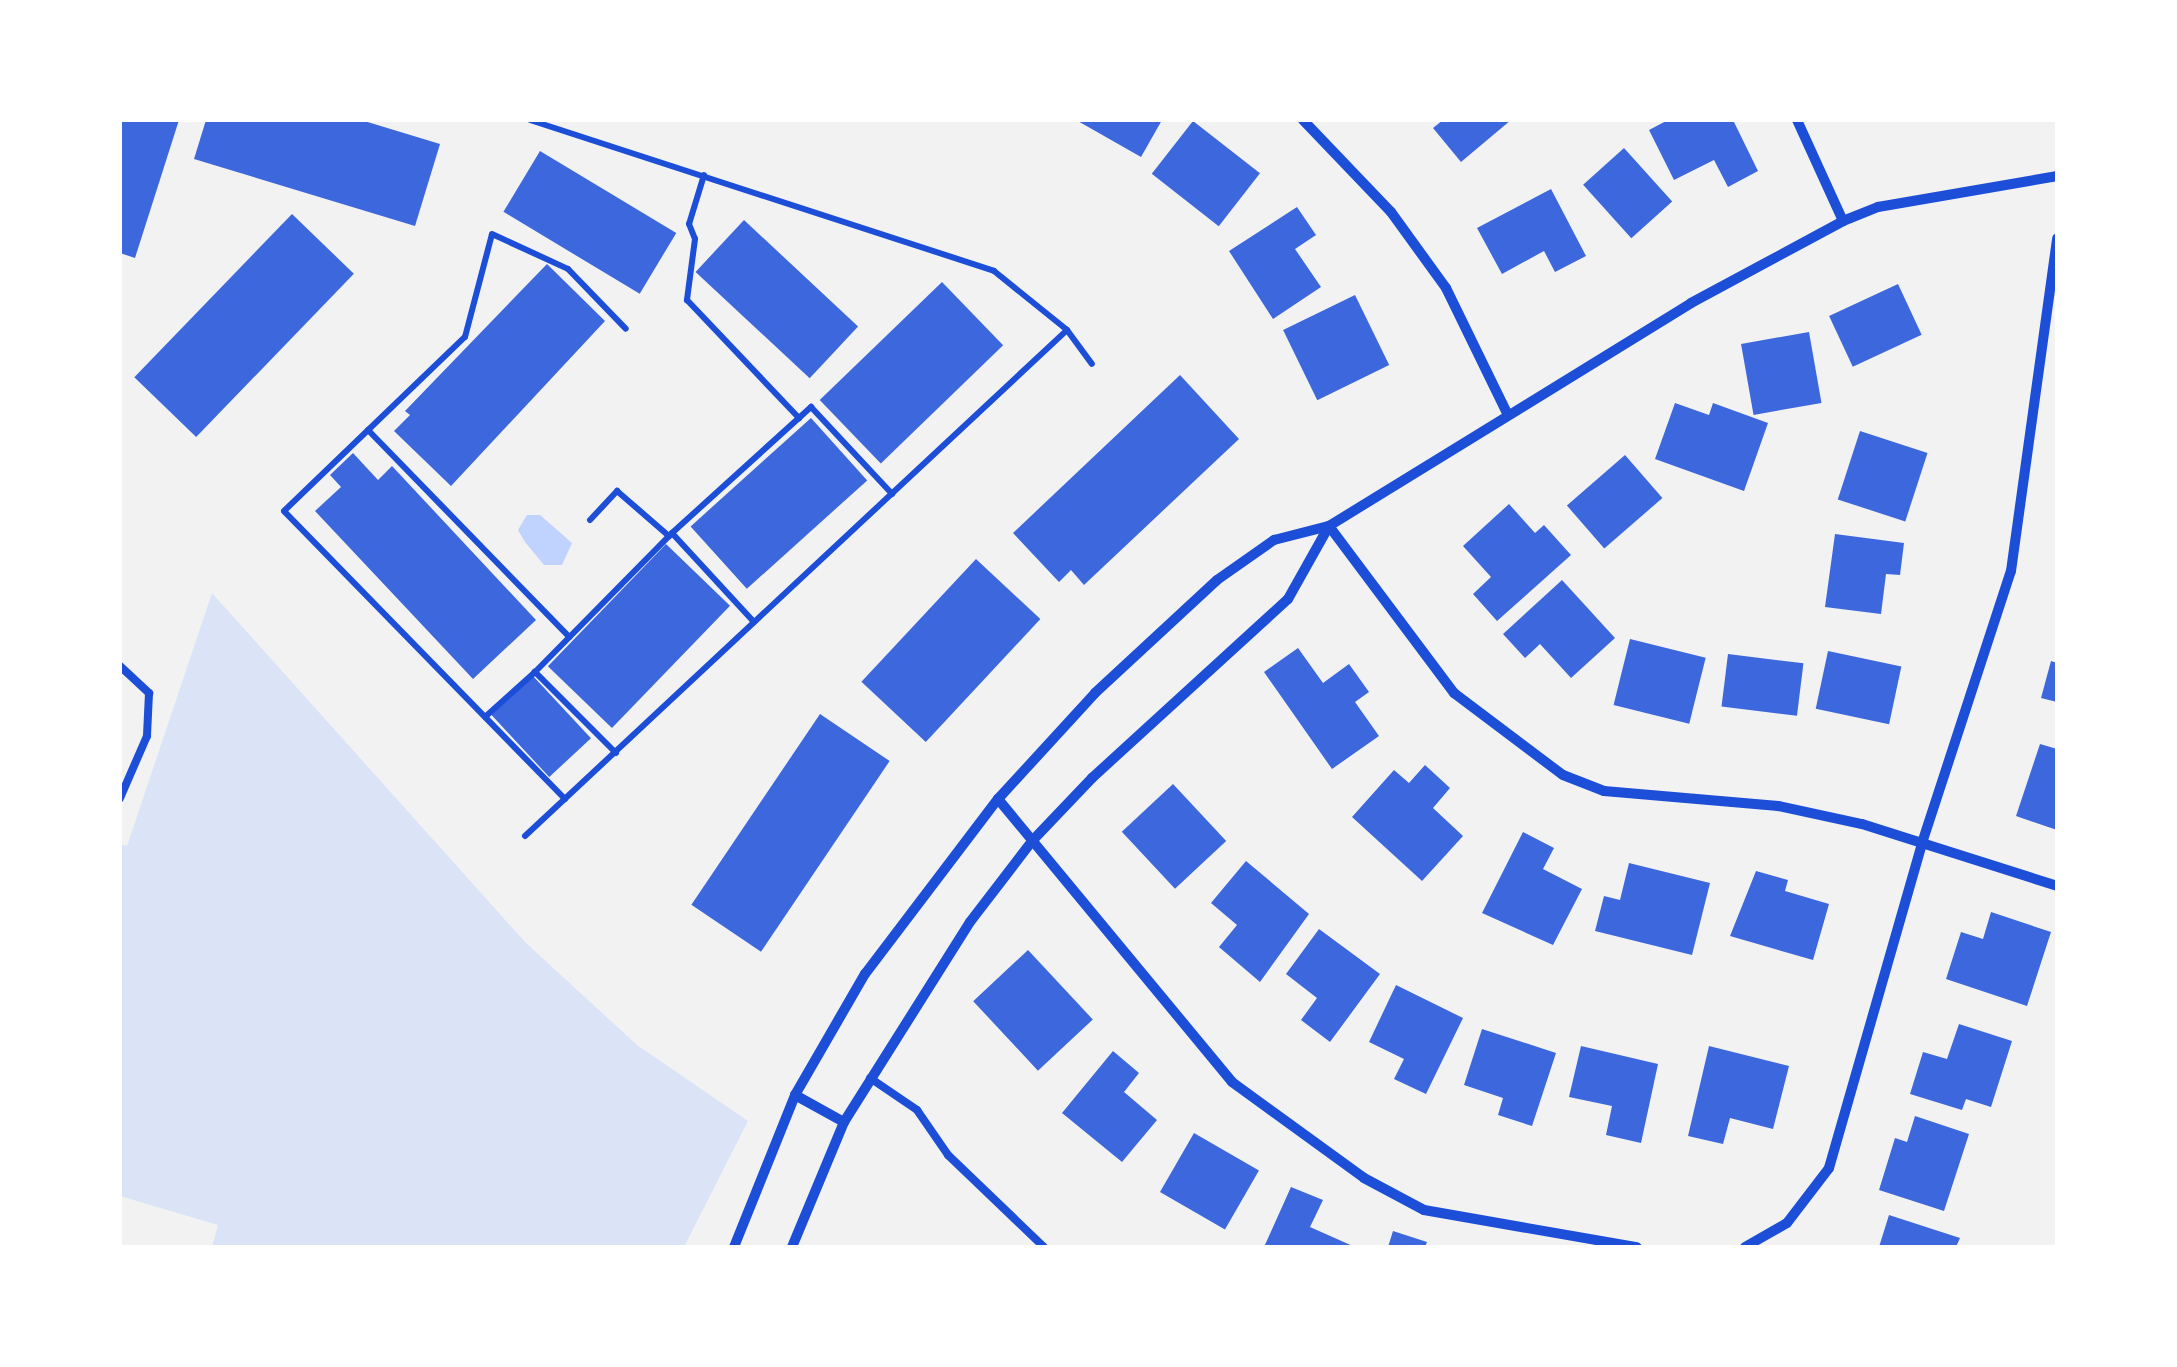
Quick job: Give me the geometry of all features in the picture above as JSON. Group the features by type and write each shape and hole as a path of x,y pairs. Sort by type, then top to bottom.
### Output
{"street":[{"path":"1303,120 1391,212 1446,288 1508,415"},
{"path":"1798,120 1843,221"},
{"path":"734,1247 796,1095 865,974 998,799 1157,630 1217,580 1274,540 1328,526 1691,303 1843,221 1878,207 2057,176"},
{"path":"1745,1247 1787,1222 1829,1168 1922,843 2011,571 2057,238"},
{"path":"1328,526 1454,693 1563,775 1604,791 1778,806 1922,843 2057,886"},
{"path":"792,1247 844,1122 970,922 1032,840 1288,598 1328,526"},
{"path":"998,799 1232,1082 1364,1178 1424,1210 1637,1247"},
{"path":"796,1095 844,1122"}],"lane":[{"path":"120,666 150,693 146,736 120,798"},
{"path":"870,1078 917,1110 948,1155 1044,1247"}],"path":[{"path":"530,120 994,271 1067,330 1092,364"},
{"path":"704,176 688,224 695,239 687,300 799,418"},
{"path":"566,799 284,511 465,337 492,234 568,270 626,330"},
{"path":"525,836 1067,330"},
{"path":"485,717 671,535 811,407 892,494"},
{"path":"368,430 570,636"},
{"path":"590,520 617,491 671,535 754,622"},
{"path":"535,672 616,753"}],"shaded area":[{"path":"212,593 526,943 637,1045 748,1121 684,1247 212,1247 218,1225 120,1196 120,844 127,846"}],"water":[{"path":"527,515 540,515 572,543 562,565 544,565 525,542 518,530"}],"building":[{"path":"120,120 179,120 135,258 120,253"},
{"path":"206,120 361,120 440,144 415,226 194,159"},
{"path":"1076,120 1162,120 1141,157"},
{"path":"1443,120 1511,120 1461,162 1433,128"},
{"path":"1668,120 1733,120 1758,171 1728,187 1714,160 1674,180 1649,130"},
{"path":"1193,121 1260,173 1219,226 1152,174"},
{"path":"1624,148 1672,202 1631,238 1583,185"},
{"path":"540,151 676,233 640,294 503,212"},
{"path":"1551,189 1586,256 1555,272 1544,251 1502,274 1477,228"},
{"path":"1297,207 1316,235 1295,249 1321,287 1273,319 1229,251"},
{"path":"292,214 354,274 196,437 134,377"},
{"path":"744,220 858,326 810,378 696,272"},
{"path":"547,264 605,321 451,486 394,431 410,415 405,411"},
{"path":"942,282 1003,345 881,463 820,400"},
{"path":"1898,284 1922,335 1853,367 1829,316"},
{"path":"1355,295 1389,365 1317,400 1283,330"},
{"path":"1809,332 1822,403 1754,415 1741,344"},
{"path":"1180,375 1239,439 1084,585 1071,570 1059,582 1013,533"},
{"path":"1675,403 1709,415 1713,403 1768,423 1744,491 1655,459"},
{"path":"811,418 867,480 747,589 691,526"},
{"path":"1860,431 1928,453 1905,521 1838,499"},
{"path":"353,453 378,480 392,466 536,620 473,679 315,511 341,487 330,475"},
{"path":"1625,455 1662,498 1604,549 1567,506"},
{"path":"1509,504 1535,533 1544,525 1571,555 1497,621 1473,594 1491,577 1463,546"},
{"path":"1835,534 1904,543 1900,575 1886,574 1881,614 1825,607"},
{"path":"666,544 730,606 612,728 548,666"},
{"path":"976,559 1040,619 926,742 861,682"},
{"path":"1562,580 1615,638 1571,678 1540,644 1525,658 1503,634"},
{"path":"1630,639 1706,658 1689,724 1614,705"},
{"path":"1298,648 1323,683 1349,664 1369,692 1355,702 1379,736 1332,769 1264,672"},
{"path":"1828,651 1901,667 1889,724 1816,709"},
{"path":"1728,654 1803,663 1797,716 1722,707"},
{"path":"2051,661 2057,663 2057,702 2041,698"},
{"path":"533,676 591,738 549,777 491,715"},
{"path":"820,714 890,761 761,952 691,905"},
{"path":"2040,744 2057,749 2057,830 2016,816"},
{"path":"1425,765 1450,788 1433,808 1463,836 1422,881 1352,817 1394,770 1409,783"},
{"path":"1173,784 1226,841 1175,889 1122,832"},
{"path":"1523,832 1554,848 1543,869 1582,889 1553,945 1482,913"},
{"path":"1246,861 1309,914 1260,982 1219,947 1237,925 1211,903"},
{"path":"1629,863 1710,883 1692,955 1595,931 1604,896 1620,900"},
{"path":"1756,871 1788,880 1785,891 1829,904 1813,960 1730,936"},
{"path":"1991,912 2051,932 2027,1006 1946,979 1961,932 1983,939"},
{"path":"1319,929 1380,974 1330,1042 1301,1020 1317,998 1286,974"},
{"path":"1028,950 1093,1019 1038,1071 973,1001"},
{"path":"1396,985 1463,1018 1426,1094 1394,1079 1404,1059 1369,1042"},
{"path":"1959,1024 2012,1041 1991,1107 1966,1099 1962,1110 1910,1094 1923,1052 1947,1059"},
{"path":"1482,1029 1556,1053 1532,1126 1498,1115 1503,1098 1464,1085"},
{"path":"1581,1046 1658,1064 1641,1143 1606,1135 1612,1106 1569,1097"},
{"path":"1709,1046 1789,1066 1773,1129 1730,1118 1723,1144 1688,1136"},
{"path":"1113,1051 1139,1073 1124,1092 1157,1120 1122,1162 1062,1113"},
{"path":"1915,1116 1969,1134 1944,1211 1879,1190 1895,1138 1907,1142"},
{"path":"1194,1133 1259,1170 1225,1229 1160,1192"},
{"path":"1291,1187 1323,1200 1310,1227 1355,1247 1264,1247"},
{"path":"1889,1215 1960,1238 1956,1247 1879,1247"},
{"path":"1393,1231 1427,1242 1425,1247 1388,1247"}]}
